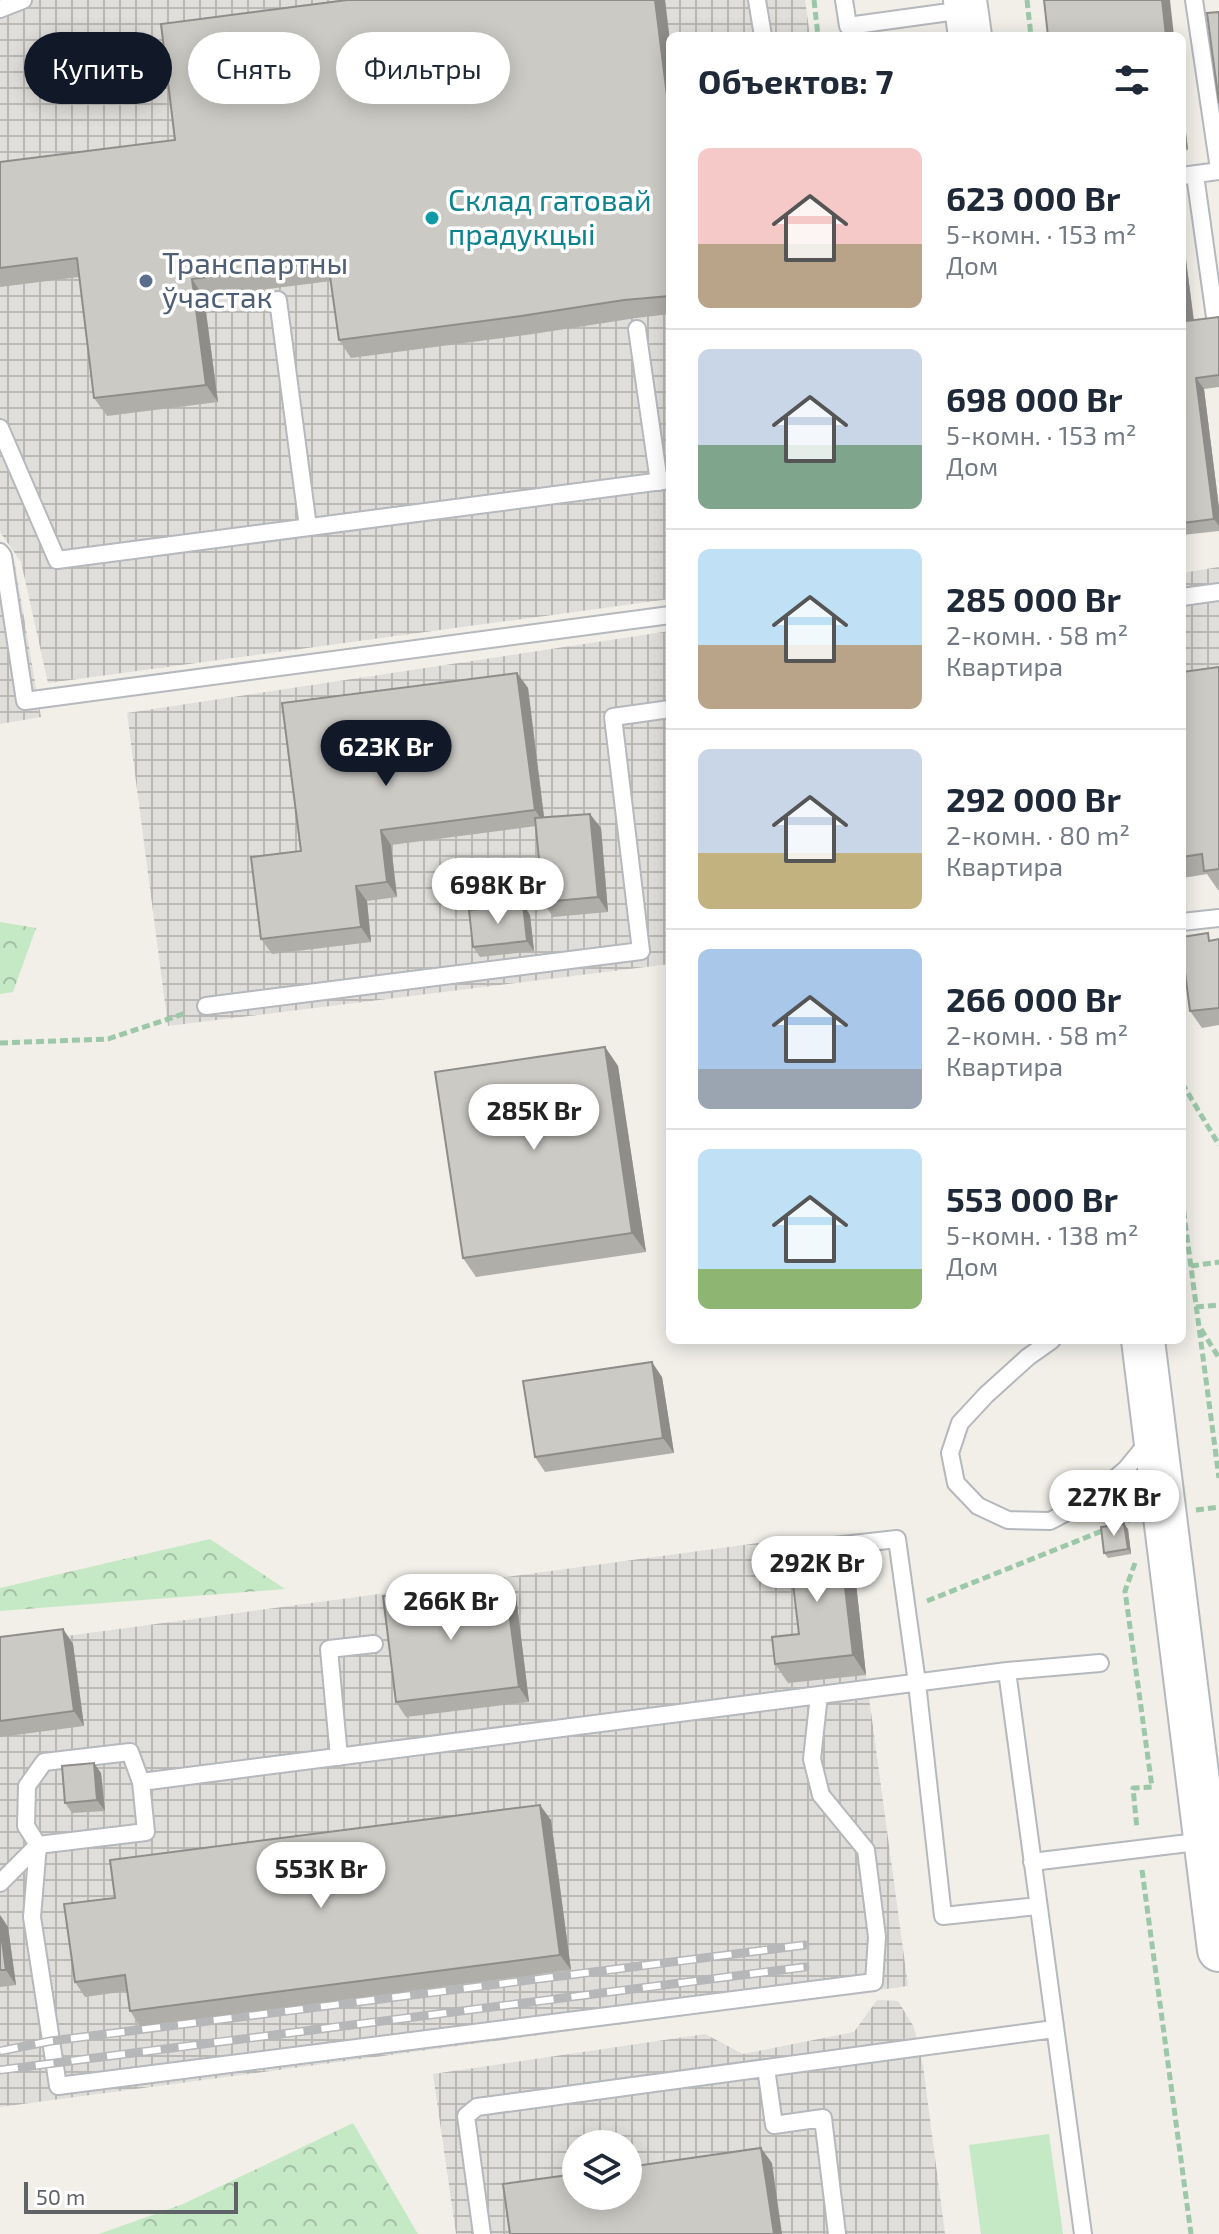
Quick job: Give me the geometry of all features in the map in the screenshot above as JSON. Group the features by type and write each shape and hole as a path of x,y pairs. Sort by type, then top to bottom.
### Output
{"street":[{"path":"1144,1344 1212,1840 1219,1950"}],"lane":[{"path":"0,9 23,0"},
{"path":"757,0 762,32"},
{"path":"844,0 848,31 967,15"},
{"path":"1194,0 1219,170 1189,176 1215,317"},
{"path":"278,300 308,527"},
{"path":"0,428 57,560 664,481 637,329"},
{"path":"0,552 25,701 666,616"},
{"path":"1186,596 1219,592"},
{"path":"206,1006 641,951 613,717 666,710"},
{"path":"1186,922 1219,918"},
{"path":"1046,1344 986,1395 960,1423 950,1453 956,1483 978,1506 1008,1520 1050,1521 1090,1500 1126,1469 1155,1433"},
{"path":"812,1548 897,1539 917,1683 943,1916 1038,1906"},
{"path":"339,1757 329,1649 374,1644"},
{"path":"141,1782 1007,1671 1100,1663"},
{"path":"1007,1671 1083,2234"},
{"path":"0,1883 38,1845 146,1832 141,1782 130,1752 44,1762 27,1786 26,1826 38,1845 32,1917 58,2086 874,1982 877,1937 866,1850 821,1795 812,1759 819,1695"},
{"path":"1032,1862 1212,1840"},
{"path":"482,2234 466,2116 477,2107 1054,2029"},
{"path":"766,2068 774,2125 823,2118 837,2234"}],"path":[{"path":"814,0 818,32"},
{"path":"1027,0 1031,32"},
{"path":"0,1043 108,1039 206,1006"},
{"path":"1186,1090 1219,1145"},
{"path":"1186,1229 1219,1478"},
{"path":"1191,1266 1219,1262"},
{"path":"1196,1307 1219,1305"},
{"path":"1199,1325 1219,1358"},
{"path":"1193,1511 1219,1507"},
{"path":"907,1610 1132,1518 1134,1530"},
{"path":"1138,1553 1125,1591 1152,1787 1133,1788 1191,2234"}],"shaded area":[{"path":"0,0 805,0 809,32 666,32 666,600 48,683 21,562 0,532"},
{"path":"0,542 14,559 41,717 0,724"},
{"path":"1219,567 1219,892 1215,873 1186,877 1186,572"},
{"path":"666,632 666,964 168,1026 127,713"},
{"path":"788,1539 792,1563 853,1556 908,1986 0,2107 0,1645"},
{"path":"877,2000 898,2001 914,2027 923,2066 945,2234 456,2234 433,2074 705,2034 743,2054 854,2032"}],"green space":[{"path":"0,922 36,928 13,992 0,994"},
{"path":"210,1539 285,1589 0,1611 0,1588"},
{"path":"353,2123 418,2234 99,2234 183,2204"},
{"path":"1049,2134 1063,2234 981,2234 969,2145"}],"building":[{"name":"Склад гатовай прадукцыі","path":"347,0 655,0 666,88 666,296 339,340 328,262 192,279 206,385 94,398 77,258 0,268 0,162 175,140 171,104 172,32 162,32 161,24"},
{"path":"1044,0 1162,0 1166,32 1048,32"},
{"path":"1219,12 1219,103 1207,13"},
{"path":"1186,312 1187,321 1219,317 1219,375 1196,378 1214,519 1186,522"},
{"path":"1219,667 1219,869 1204,871 1202,854 1186,856 1186,671"},
{"path":"517,673 535,810 381,830 387,882 356,886 361,927 261,939 251,857 301,851 282,703"},
{"path":"590,814 598,897 543,902 535,818"},
{"path":"523,904 527,941 473,947 469,910"},
{"path":"1208,933 1209,941 1219,939 1219,1008 1190,1011 1186,936"},
{"path":"605,1047 632,1233 463,1258 435,1072"},
{"path":"652,1362 663,1438 535,1457 523,1381"},
{"path":"1124,1524 1128,1549 1104,1553 1101,1527"},
{"path":"839,1537 853,1655 775,1664 772,1637 799,1634 788,1542"},
{"path":"505,1581 519,1687 396,1702 383,1596"},
{"path":"63,1629 74,1711 0,1721 0,1637"},
{"path":"94,1763 97,1800 65,1803 62,1766"},
{"path":"540,1805 560,1955 130,2011 125,1975 75,1982 64,1904 115,1898 110,1860"},
{"path":"0,1927 6,1970 0,1970"},
{"path":"761,2148 774,2234 510,2234 503,2184 562,2176 562,2210 642,2210 642,2165"}],"railway":[{"path":"0,2051 51,2041 805,1945"},
{"path":"0,2070 805,1967"}],"place":[{"name":"Склад гатовай прадукцыі","path":"432,218"},
{"name":"Транспартны ўчастак","path":"146,281"}]}
